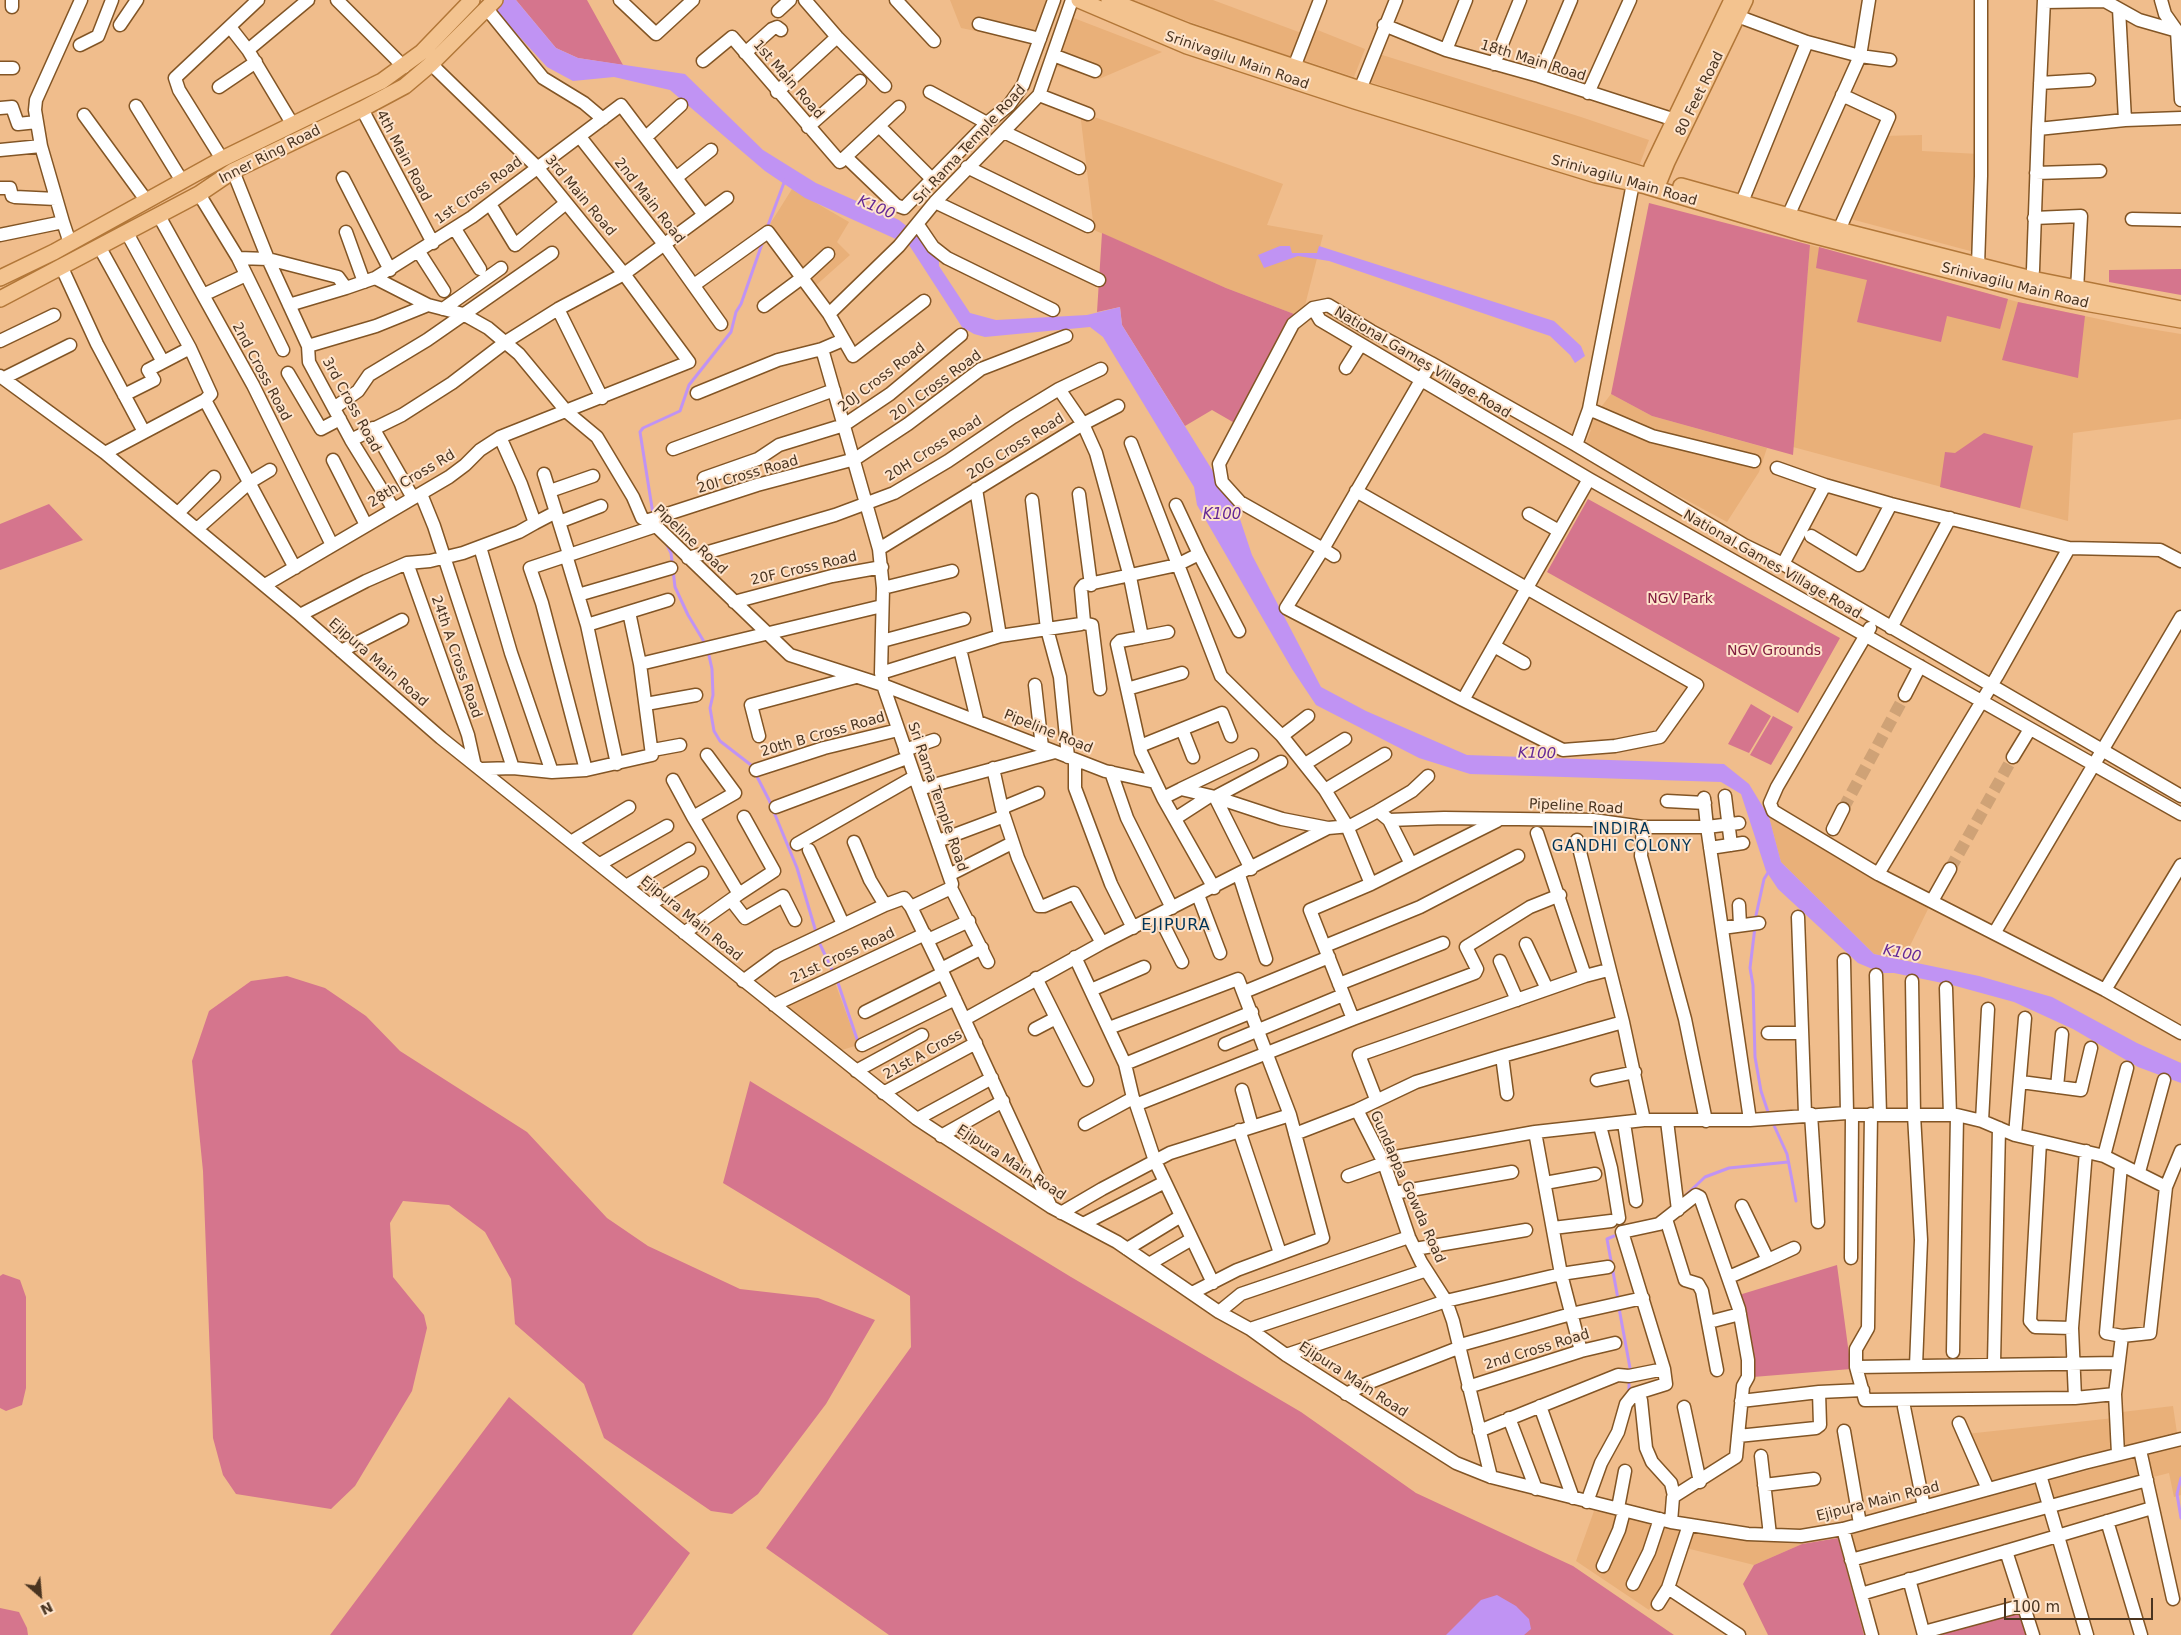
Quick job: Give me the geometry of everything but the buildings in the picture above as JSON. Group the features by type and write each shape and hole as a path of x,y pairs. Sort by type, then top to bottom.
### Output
{"main road":[{"name":"Srinivagilu Main Road","path":"1079,0 1186,46 1292,73"},
{"name":"Srinivagilu Main Road","path":"1109,0 1292,73 1358,95 1646,182 1804,233 2031,285 2077,290 2181,309"},
{"name":"80 Feet Road","path":"1646,182 1732,9 1745,0"},
{"name":"Inner Ring Road","path":"0,278 70,243 222,159 382,81 404,67 422,52 470,1"},
{"name":"Inner Ring Road","path":"0,299 160,216 199,194 233,171 362,109 405,86 431,64 491,4"},
{"name":"80 Feet Road","path":"1646,182 1732,9"},
{"name":"Srinivagilu Main Road","path":"1646,182 1742,202 1789,214 1839,230 1978,266 2074,302 2181,320"}],"street":[{"path":"70,243 56,199 34,110 36,100 81,0"},
{"path":"80,45 98,36 112,0"},
{"path":"120,25 137,0"},
{"path":"222,159 175,81 177,76 258,0"},
{"path":"248,50 308,0"},
{"path":"338,0 404,67"},
{"path":"620,0 656,34 688,2"},
{"path":"778,10 790,0"},
{"path":"805,0 837,37 885,86"},
{"path":"896,0 934,41"},
{"path":"899,108 847,158 900,209 904,208 933,180 987,123 1009,105 1024,85 1054,0"},
{"name":"Sri Rama Temple Road","path":"829,314 899,246 967,167 1039,95 1072,0"},
{"path":"1358,95 1384,25 1396,0"},
{"path":"1446,50 1466,0"},
{"path":"1494,64 1520,0"},
{"path":"1539,76 1571,0"},
{"path":"1588,93 1630,0"},
{"path":"1789,214 1860,56 1869,0"},
{"path":"1978,266 1981,176 1980,0"},
{"path":"2031,285 2044,1 2104,0 2139,20 2179,31"},
{"path":"2161,0 2165,14 2179,31 2181,100"},
{"path":"1292,73 1316,1"},
{"path":"491,4 543,78 584,103 603,119"},
{"path":"1732,9 1807,42 1860,56 1890,60"},
{"path":"2119,9 2125,120"},
{"path":"979,24 1040,39"},
{"name":"18th Main Road","path":"1384,25 1446,50 1539,76 1676,120"},
{"path":"230,27 256,62 293,125"},
{"path":"745,53 772,29 777,27 781,30"},
{"name":"1st Main Road","path":"703,61 732,37 777,92 840,162 847,158"},
{"path":"777,92 837,37"},
{"path":"1742,202 1807,42"},
{"path":"1053,55 1095,71"},
{"path":"219,87 256,62"},
{"name":"3rd Main Road","path":"431,64 537,167 624,274 689,362"},
{"path":"2040,83 2089,80"},
{"path":"808,127 860,81"},
{"path":"930,92 987,123"},
{"path":"1039,95 1088,114"},
{"path":"1839,230 1889,117 1842,96"},
{"name":"1st Cross Road","path":"369,280 390,270 455,229 621,105 646,137"},
{"path":"136,106 182,181"},
{"path":"681,106 646,137 704,215"},
{"path":"0,108 12,107 18,124 37,122"},
{"name":"4th Main Road","path":"362,109 433,243"},
{"path":"84,115 146,200"},
{"path":"2038,129 2125,120 2181,118"},
{"path":"879,126 933,180"},
{"path":"1004,132 1079,168"},
{"name":"2nd Main Road","path":"580,137 664,244 721,324"},
{"path":"0,150 42,146"},
{"path":"676,177 711,150"},
{"path":"967,167 1088,226"},
{"name":"3rd Cross Road","path":"233,171 268,259 308,346 309,362 351,440 393,508"},
{"path":"2036,174 2100,171"},
{"path":"343,178 390,270"},
{"path":"1576,445 1589,408 1646,182"},
{"path":"0,188 10,188 12,196 15,197 56,199"},
{"path":"199,194 238,258 283,350"},
{"path":"351,440 402,415 452,383 506,341 558,309 624,274 727,198"},
{"path":"490,204 515,245 566,202"},
{"path":"935,202 1099,280"},
{"name":"2nd Cross Road","path":"160,216 253,385 332,545"},
{"path":"2034,218 2081,216 2077,290"},
{"path":"2132,219 2181,220"},
{"path":"0,234 63,222"},
{"path":"915,228 933,247 947,258 1053,310"},
{"path":"455,229 480,269"},
{"path":"289,305 369,280 346,232"},
{"path":"694,285 768,232 829,314 842,340 853,356 924,301"},
{"path":"105,453 205,400 211,394 190,348 127,233"},
{"path":"100,248 163,362"},
{"path":"418,252 444,291"},
{"path":"288,373 321,429 358,390 369,375 427,340 552,253"},
{"path":"764,306 803,277 828,254"},
{"path":"238,258 268,259 338,278 346,288"},
{"path":"62,268 97,344 144,432"},
{"path":"443,309 501,268"},
{"path":"203,295 246,275"},
{"name":"Pipeline Road","path":"369,280 428,305 463,314 506,341 567,412 597,437 633,497 642,518 652,523 790,655 856,677 882,679 1055,752 1111,772 1155,782"},
{"path":"308,346 376,326 428,305"},
{"name":"National Games Village Road","path":"2181,796 2101,752 1783,564 1744,545 1576,445 1328,305 1313,308 1320,320 1589,478 2181,814"},
{"path":"1313,308 1293,324 1219,464 1222,482 1240,502 1329,553"},
{"path":"558,309 602,398"},
{"path":"0,342 54,315"},
{"name":"20J Cross Road","path":"704,478 758,459 779,445 844,424 890,394 961,335"},
{"name":"20 I Cross Road","path":"855,459 908,424 981,369 1066,336"},
{"path":"697,393 778,360 822,349 842,340"},
{"path":"1346,368 1361,344"},
{"path":"2,377 70,345"},
{"path":"124,395 154,380 148,370 190,348"},
{"name":"Sri Rama Temple Road","path":"822,349 868,504 879,549 883,588 882,679 952,886 910,907"},
{"name":"28th Cross Rd","path":"264,585 393,508 417,496 465,465 480,450 500,437 546,417 567,412 689,362"},
{"path":"1356,491 1697,685 1660,737 1615,746 1563,750 1286,608 1329,553 1356,491 1431,363"},
{"name":"20H Cross Road","path":"688,558 868,504 911,484 1059,389 1101,369"},
{"name":"Ejipura Main Road","path":"2,377 105,453 300,615 411,713 917,1119 1056,1210 1127,1249 1219,1312 1250,1329 1286,1355 1456,1463 1491,1477 1689,1526 1770,1535 1801,1536 1843,1529 2118,1454 2181,1439"},
{"path":"1059,389 1083,424 1118,406"},
{"path":"673,449 834,390"},
{"path":"205,400 295,568"},
{"path":"1589,408 1652,436 1754,460"},
{"name":"20G Cross Road","path":"879,549 1083,424 1096,453 1130,576 1142,637"},
{"path":"373,428 434,526 513,768"},
{"path":"500,437 521,484 535,523"},
{"path":"1131,443 1221,676 1282,736 1325,790 1347,826 1371,884"},
{"name":"20I Cross Road","path":"586,770 542,603 530,568 757,485 855,459"},
{"path":"333,460 366,525"},
{"path":"1777,468 1825,485 1891,504 2069,548 2160,550 2181,562"},
{"path":"197,529 250,482 270,470"},
{"path":"544,474 588,625 617,764"},
{"path":"550,491 593,476"},
{"path":"178,513 214,477"},
{"path":"1463,700 1589,478"},
{"path":"1783,564 1825,485"},
{"path":"976,489 1000,636"},
{"path":"1078,494 1092,585"},
{"path":"1032,500 1047,629 1060,677 1075,788 1111,884 1133,928"},
{"path":"1811,536 1859,565 1891,504"},
{"path":"1176,505 1239,631"},
{"path":"300,615 330,598 408,563 443,558 480,547 535,523 601,506"},
{"path":"1529,514 1559,531"},
{"path":"1891,628 1950,518"},
{"path":"1736,562 1744,545"},
{"path":"480,547 510,653 552,772"},
{"path":"1878,874 1990,686 2069,548"},
{"path":"1082,623 1081,589 1084,586 1177,564 1199,554"},
{"name":"24th A Cross Road","path":"408,563 478,766"},
{"name":"20F Cross Road","path":"734,602 832,576 882,567"},
{"path":"578,595 671,568"},
{"path":"883,588 952,571"},
{"path":"588,625 668,600"},
{"path":"640,664 882,606"},
{"path":"478,766 552,772 586,770 650,756 653,750 640,664 629,612"},
{"path":"1995,932 2181,617"},
{"path":"882,641 964,619"},
{"path":"1875,619 1787,770 1770,806 1773,811 1878,874 1995,932 2105,990 2181,1033"},
{"path":"342,651 402,620"},
{"path":"882,679 1000,636 1082,623 1092,625 1100,689"},
{"path":"1168,632 1120,641 1117,644 1140,746 1163,798 1214,888"},
{"path":"1494,646 1524,663"},
{"path":"960,649 977,720"},
{"path":"1905,695 1920,666"},
{"path":"1126,689 1182,673"},
{"path":"759,736 751,705 856,677"},
{"path":"1035,685 1042,747"},
{"path":"646,704 696,695"},
{"path":"1140,746 1222,713 1231,736"},
{"path":"1282,736 1308,716"},
{"path":"1182,729 1193,757"},
{"path":"2014,757 2030,729"},
{"name":"20th B Cross Road","path":"756,770 824,748 898,730"},
{"path":"1305,764 1345,739"},
{"path":"776,807 906,754 934,740"},
{"path":"653,750 680,745"},
{"path":"919,789 1055,752"},
{"path":"1325,790 1385,754"},
{"path":"693,817 735,793 707,755"},
{"path":"1163,798 1252,755"},
{"path":"1176,818 1281,762"},
{"path":"993,768 1003,813 1012,842 1039,906 1044,906 1074,893 1102,943"},
{"path":"1111,772 1127,818 1172,908"},
{"path":"797,844 914,776"},
{"path":"1181,789 1282,819 1328,828 1347,826 1378,811 1412,791 1428,776"},
{"path":"673,780 745,918 783,896 795,920"},
{"path":"938,841 1003,813 1038,793"},
{"path":"1710,848 1737,844 1734,824 1725,796"},
{"path":"1213,797 1250,868"},
{"path":"1667,801 1704,800 1750,1120"},
{"path":"572,842 629,807"},
{"path":"1832,829 1844,809"},
{"path":"1378,811 1389,820 1411,864"},
{"path":"684,933 774,871 744,817"},
{"name":"Pipeline Road","path":"1389,820 1444,818 1594,820 1643,826 1707,827 1734,824"},
{"path":"1353,1019 1310,910 1371,884 1500,820"},
{"path":"600,864 667,826"},
{"path":"1643,826 1641,856 1685,1020 1706,1121"},
{"path":"965,1019 1102,943 1159,916 1328,828"},
{"path":"1537,833 1560,895 1585,976"},
{"path":"1577,840 1635,1072 1644,1120"},
{"path":"854,842 870,880 885,905"},
{"path":"949,875 1012,842"},
{"path":"626,886 689,849"},
{"path":"809,850 843,924"},
{"path":"1244,992 1420,907 1518,856"},
{"path":"2105,990 2181,865"},
{"path":"1932,901 1950,869"},
{"path":"650,904 702,873"},
{"path":"1239,875 1266,959"},
{"path":"951,888 988,962"},
{"path":"1085,1124 1134,1101 1266,1053 1475,972 1477,969 1466,947 1530,907 1560,895"},
{"path":"1198,896 1220,953"},
{"path":"743,981 777,956 843,924 904,898 926,937 1056,1210 1176,1151 1290,1115"},
{"path":"1738,905 1740,924"},
{"path":"1159,916 1182,962"},
{"path":"1798,917 1801,1034 1818,1222"},
{"name":"21st Cross Road","path":"774,1005 835,976 926,937 969,921"},
{"path":"1722,928 1740,924 1759,923"},
{"path":"1225,1044 1442,943"},
{"path":"1526,944 1547,989"},
{"path":"865,1012 982,948"},
{"path":"1075,958 1125,1064 1134,1101 1155,1161 1213,1283"},
{"path":"1844,960 1850,1114 1851,1258"},
{"path":"1500,961 1517,1000"},
{"path":"1091,990 1144,967"},
{"path":"1376,1099 1359,1055 1585,976 1608,970"},
{"path":"1876,975 1876,1114 1868,1328 1856,1349 1856,1366 1865,1400 2075,1398 2116,1394"},
{"path":"1036,978 1087,1080"},
{"path":"1109,1028 1236,979 1239,980 1296,1134 1323,1238 1280,1253 1192,1293"},
{"path":"1912,981 1914,1115 1921,1240 1916,1366"},
{"path":"1946,988 1953,1115 1953,1352"},
{"path":"862,1045 955,999"},
{"path":"1982,1121 1988,1008"},
{"path":"1125,1064 1252,1012"},
{"path":"1036,1028 1056,1018"},
{"path":"2016,1136 2025,1018"},
{"path":"1296,1134 1357,1110 1376,1099 1416,1082 1623,1022"},
{"path":"1768,1033 1801,1034"},
{"path":"2057,1087 2062,1034"},
{"path":"856,1071 922,1035"},
{"name":"21st A Cross","path":"883,1093 976,1043"},
{"path":"2021,1082 2081,1090 2090,1048"},
{"path":"1502,1056 1507,1094"},
{"path":"2104,1156 2127,1068"},
{"path":"1597,1080 1635,1072"},
{"path":"917,1119 992,1078"},
{"path":"2139,1172 2164,1080"},
{"path":"1242,1090 1252,1126"},
{"path":"941,1136 1003,1101"},
{"name":"Gundappa Gowda Road","path":"1357,1110 1384,1163 1415,1250 1446,1301 1491,1477"},
{"path":"1348,1176 1384,1163 1390,1158 1535,1132 1624,1122 1644,1120 1750,1120 1808,1114 1953,1115 1982,1121 2016,1136 2104,1156 2166,1187"},
{"path":"1667,1121 1678,1210"},
{"path":"1624,1122 1636,1201"},
{"path":"1586,1502 1601,1463 1618,1432 1626,1404 1634,1394 1666,1384 1664,1369 1643,1298 1618,1224 1611,1168 1600,1126"},
{"path":"1994,1363 1999,1128"},
{"path":"1239,1130 1280,1253"},
{"path":"1535,1132 1561,1274 1580,1351"},
{"path":"2040,1142 2030,1321 2035,1328 2072,1328"},
{"path":"2075,1398 2072,1328 2086,1151"},
{"path":"2121,1166 2106,1333 2122,1336 2150,1333 2166,1187 2181,1151"},
{"path":"1394,1193 1512,1172"},
{"path":"1545,1183 1595,1174"},
{"path":"1083,1224 1165,1182"},
{"path":"1552,1228 1618,1224 1659,1224 1696,1195 1700,1197 1729,1277 1740,1314 1748,1360 1748,1377 1743,1386 1736,1457 1700,1482 1674,1496 1666,1520 1633,1584"},
{"path":"1742,1206 1768,1260"},
{"path":"1127,1249 1182,1216"},
{"path":"1666,1219 1685,1280 1698,1284 1702,1291 1710,1322 1717,1370"},
{"path":"1415,1250 1526,1230"},
{"path":"1219,1312 1241,1294 1409,1237"},
{"path":"1149,1264 1192,1238"},
{"path":"1729,1277 1794,1248"},
{"path":"1286,1355 1446,1301 1561,1274 1608,1267"},
{"path":"1250,1329 1421,1272 1426,1268"},
{"path":"1346,1394 1368,1383 1464,1344 1571,1314 1643,1298"},
{"path":"1710,1322 1740,1314"},
{"path":"2118,1454 2116,1394 2122,1336"},
{"name":"2nd Cross Road","path":"1468,1387 1580,1351 1615,1343"},
{"path":"1856,1366 1956,1366 1994,1363 2074,1362 2118,1363"},
{"path":"1479,1430 1618,1375 1629,1376 1664,1369"},
{"path":"1741,1401 1819,1392 1863,1390"},
{"path":"1738,1436 1816,1428 1820,1425 1819,1392"},
{"path":"1634,1394 1641,1400 1646,1448 1652,1462 1671,1483 1674,1496"},
{"path":"1540,1406 1573,1498"},
{"path":"1684,1407 1700,1482"},
{"path":"1904,1407 1924,1507"},
{"path":"1509,1418 1536,1489"},
{"path":"1959,1423 1988,1489"},
{"path":"1844,1430 1860,1524"},
{"path":"2140,1450 2173,1599"},
{"path":"1761,1456 1770,1535"},
{"path":"1603,1566 1619,1530 1625,1471"},
{"path":"2040,1475 2088,1635"},
{"path":"1764,1485 1814,1479"},
{"path":"1851,1560 2147,1480"},
{"path":"1860,1594 2152,1508"},
{"path":"2107,1521 2142,1635"},
{"path":"1658,1604 1668,1588 1689,1526"},
{"path":"1843,1529 1872,1635"},
{"path":"2006,1551 2033,1635"},
{"path":"1909,1579 1924,1634 2024,1605"},
{"path":"1668,1588 1739,1635"}],"shaded area":[{"path":"950,0 1049,0 1035,43 961,28"},
{"path":"1126,0 1213,0 1304,34 1295,58"},
{"path":"1071,17 1162,52 1099,79 1055,66"},
{"path":"1310,27 1365,49 1354,77 1297,58"},
{"path":"1379,54 1649,140 1639,166 1366,81"},
{"path":"1080,112 1283,184 1267,225 1323,235 1302,317 1226,288 1094,230"},
{"path":"1922,135 1922,151 1979,154 1974,252 1847,218 1883,136"},
{"path":"792,189 849,222 837,242 850,255 813,288 770,224"},
{"path":"1810,245 2018,302 2132,326 2181,334 2181,419 2073,433 2068,521 1793,447"},
{"path":"1611,394 1652,416 1767,448 1759,472 1727,522 1585,445 1591,430 1586,427"},
{"path":"1769,817 1929,907 1903,960 1874,954 1781,862"},
{"path":"834,980 858,1045 839,1051 785,1005"},
{"path":"2173,1406 2177,1433 2125,1446 2122,1412"},
{"path":"2114,1418 2115,1449 1978,1485 1966,1434"},
{"path":"2181,1445 2181,1495 2174,1497 2169,1473 1843,1556 1838,1538"},
{"path":"1594,1511 1662,1522 1747,1541 1802,1544 1754,1565 1686,1548 1649,1610 1576,1561"}],"green space":[{"path":"516,0 587,0 623,65 578,58 556,48"},
{"path":"1649,203 1810,245 1793,455 1652,416 1611,394"},
{"path":"1102,233 1226,288 1302,317 1245,429 1212,410 1185,426 1122,325 1120,307 1097,312"},
{"path":"1819,247 2008,299 2000,329 1947,316 1941,342 1857,322 1867,280 1816,268"},
{"path":"2181,269 2181,295 2109,282 2109,270"},
{"path":"2018,302 2085,316 2078,378 2002,360"},
{"path":"1984,433 2033,446 2020,508 1940,487 1945,452 1955,453"},
{"name":"NGV Park","path":"1588,499 1840,638 1798,713 1547,572"},
{"path":"49,504 83,540 0,570 0,524"},
{"path":"1751,704 1771,716 1749,753 1728,744"},
{"path":"1773,716 1793,727 1771,765 1750,755"},
{"path":"287,976 325,988 366,1016 400,1051 527,1132 607,1218 648,1246 740,1289 818,1298 875,1320 826,1404 758,1494 732,1514 711,1511 604,1438 584,1384 515,1324 511,1279 485,1232 449,1205 403,1201 390,1223 393,1277 424,1315 427,1328 412,1391 355,1486 331,1509 236,1494 223,1475 213,1438 203,1171 192,1061 209,1011 251,981"},
{"path":"750,1081 1071,1277 1301,1412 1416,1493 1573,1566 1674,1635 889,1635 766,1548 911,1347 910,1296 723,1183"},
{"path":"1837,1265 1851,1369 1753,1377 1739,1295"},
{"path":"3,1274 20,1280 26,1297 26,1388 22,1405 6,1411 0,1408 0,1276"},
{"path":"509,1397 690,1553 632,1635 330,1635"},
{"path":"1838,1538 1864,1635 1768,1635 1743,1584 1754,1565 1802,1544"},
{"path":"0,1608 19,1612 27,1628 28,1635 0,1635"},
{"path":"2022,1611 2029,1635 1940,1635"}],"water":[{"name":"K100","path":"486,0 516,0 556,48 578,58 685,74 763,150 816,183 899,220 919,236 939,256 939,266 970,313 996,320 1087,315 1120,307 1122,325 1237,510 1252,555 1321,687 1366,711 1467,755 1724,764 1749,784 1769,817 1781,862 1874,954 1979,976 2052,997 2137,1043 2181,1063 2181,1083 2138,1067 2073,1029 2014,1002 1952,985 1894,973 1882,973 1858,963 1778,889 1766,871 1741,794 1721,782 1470,774 1419,758 1316,705 1292,669 1197,505 1194,487 1103,337 1090,327 985,337 974,334 962,327 909,245 805,198 765,171 670,90 614,77 573,81 547,67"},
{"path":"1280,246 1290,246 1292,253 1317,253 1319,246 1554,321 1581,346 1585,356 1575,363 1570,355 1550,336 1329,261 1298,256 1264,268 1258,255"},
{"path":"1497,1595 1516,1606 1529,1619 1531,1629 1524,1635 1446,1635 1481,1600"}],"waterway":[{"path":"767,228 785,180"},
{"path":"653,514 640,432 643,428 680,411 689,385 731,332 736,312 741,304 763,241"},
{"path":"666,543 671,553 675,587 688,615 706,645"},
{"path":"708,651 712,669 713,695 710,708 714,731 720,741 751,765 769,800 797,868 816,932"},
{"path":"1755,920 1764,879 1769,871"},
{"path":"1755,927 1750,968 1753,985 1755,1057 1761,1091 1769,1115"},
{"path":"818,940 834,974"},
{"path":"837,980 858,1042"},
{"path":"1772,1121 1787,1154 1796,1201"},
{"path":"1686,1195 1705,1177 1729,1168 1788,1162"},
{"path":"1614,1236 1607,1239 1618,1299"},
{"path":"1619,1308 1630,1368"},
{"path":"1629,1384 1629,1394"},
{"path":"2181,1478 2177,1494 2181,1518"}],"tunnel":[{"path":"1843,809 1905,695"},
{"path":"1950,869 2013,757"}],"district":[{"name":"INDIRA GANDHI COLONY","path":"1622,838"},
{"name":"EJIPURA","path":"1176,926"}],"park label":[{"name":"NGV Grounds","path":"1774,651"}]}
